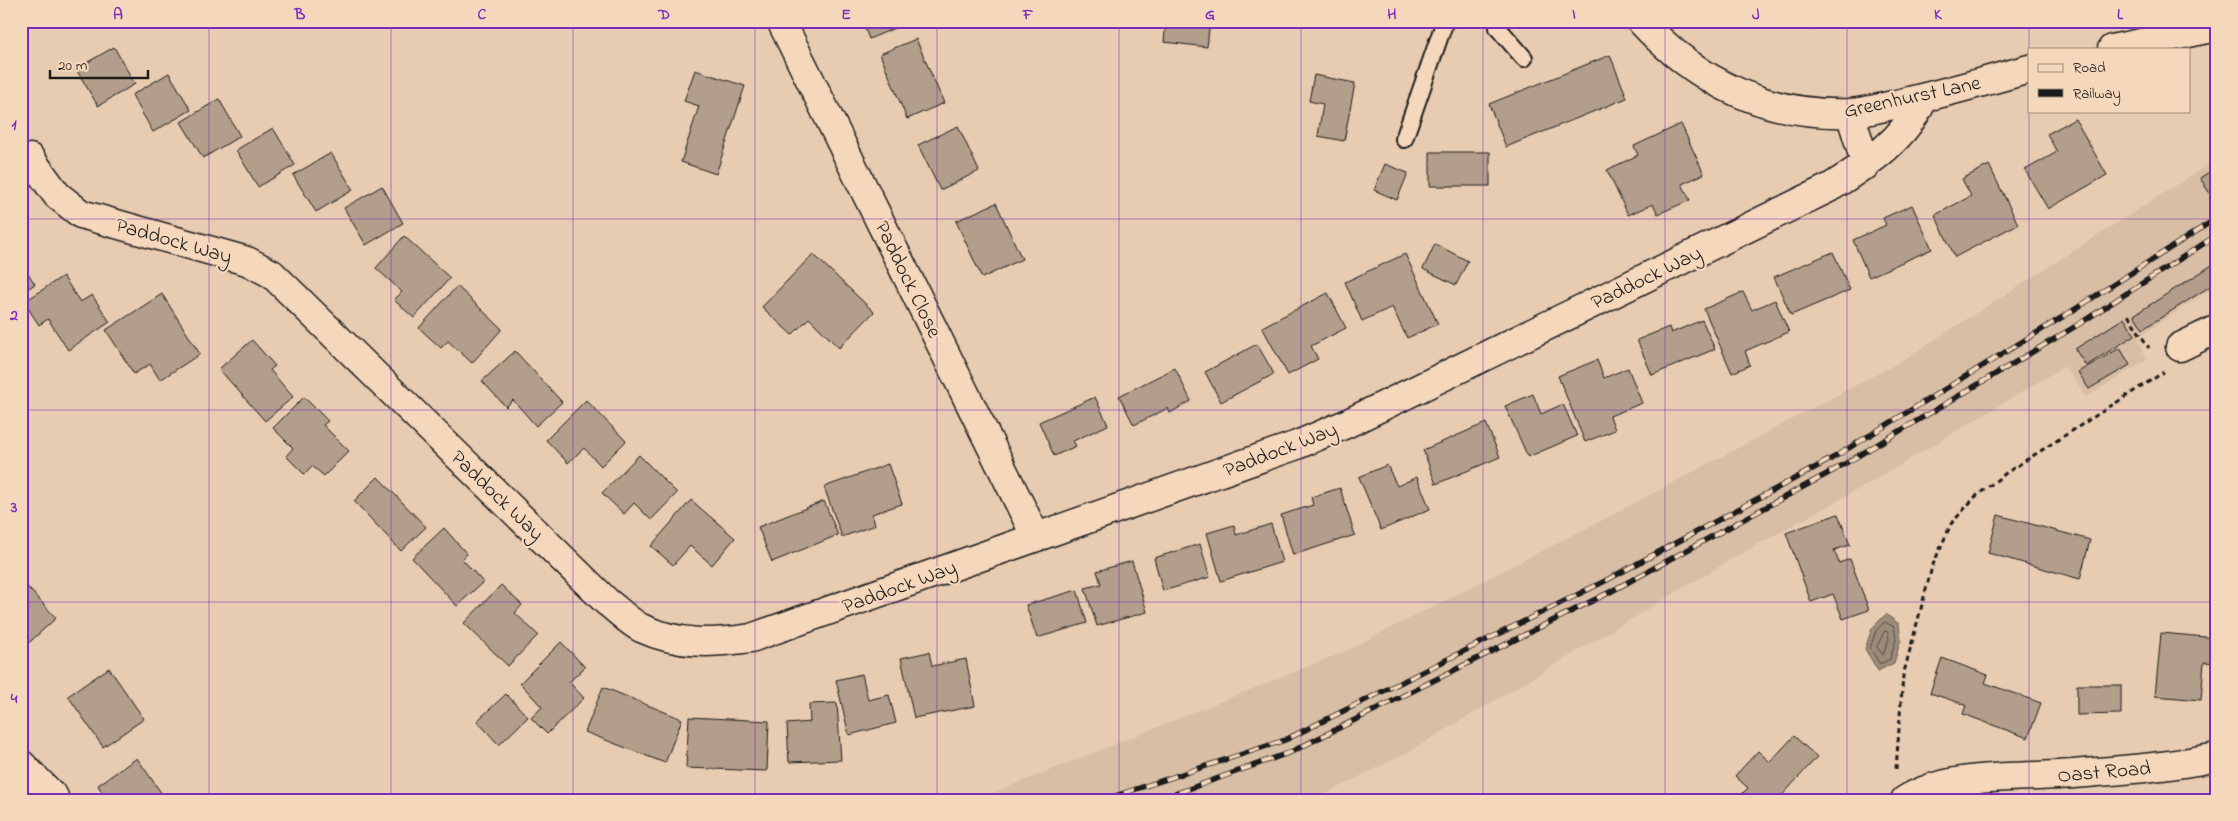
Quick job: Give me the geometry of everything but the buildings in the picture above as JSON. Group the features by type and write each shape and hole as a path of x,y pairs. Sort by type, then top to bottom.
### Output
{"street":[{"name":"Paddock Close","path":"781,21 1036,537"},
{"name":"Greenhurst Lane","path":"1641,21 1655,36 1694,69 1729,91 1765,103 1803,112 1850,113 1924,98 2028,69"},
{"path":"2117,48 2217,27"},
{"name":"Paddock Way","path":"30,158 58,195 81,214 247,261 272,274 607,602 640,627 679,641 717,644 751,638 1297,445 1346,424 1831,187 1893,143 1915,116 1924,98"},
{"path":"1850,113 1866,164"},
{"path":"2180,347 2217,329"},
{"name":"Oast Road","path":"1905,800 1936,786 1968,781 2155,767 2217,757"},
{"path":"21,764 54,797"}],"lane":[{"path":"1404,139 1445,21"},
{"path":"1498,21 1498,28 1524,58"}],"path":[{"path":"2128,315 2154,356"},
{"path":"1896,774 1903,676 1932,567 1951,524 1975,497 2006,473 2163,374 2180,347"},
{"path":"2158,365 2163,374"}],"shaded area":[{"path":"2217,159 2217,285 2138,337 2147,360 2086,397 2065,366 1875,480 1730,560 1410,751 1314,800 976,800 1346,651 1612,515 1903,360"}],"water":[{"path":"1886,614 1899,624 1901,639 1894,663 1878,671 1865,649 1872,628"}],"railway":[{"path":"1103,800 1285,740 1605,581 1831,459 2069,313 2217,218"},
{"path":"1158,800 1291,752 1610,592 1836,469 2076,326 2217,235"}]}
